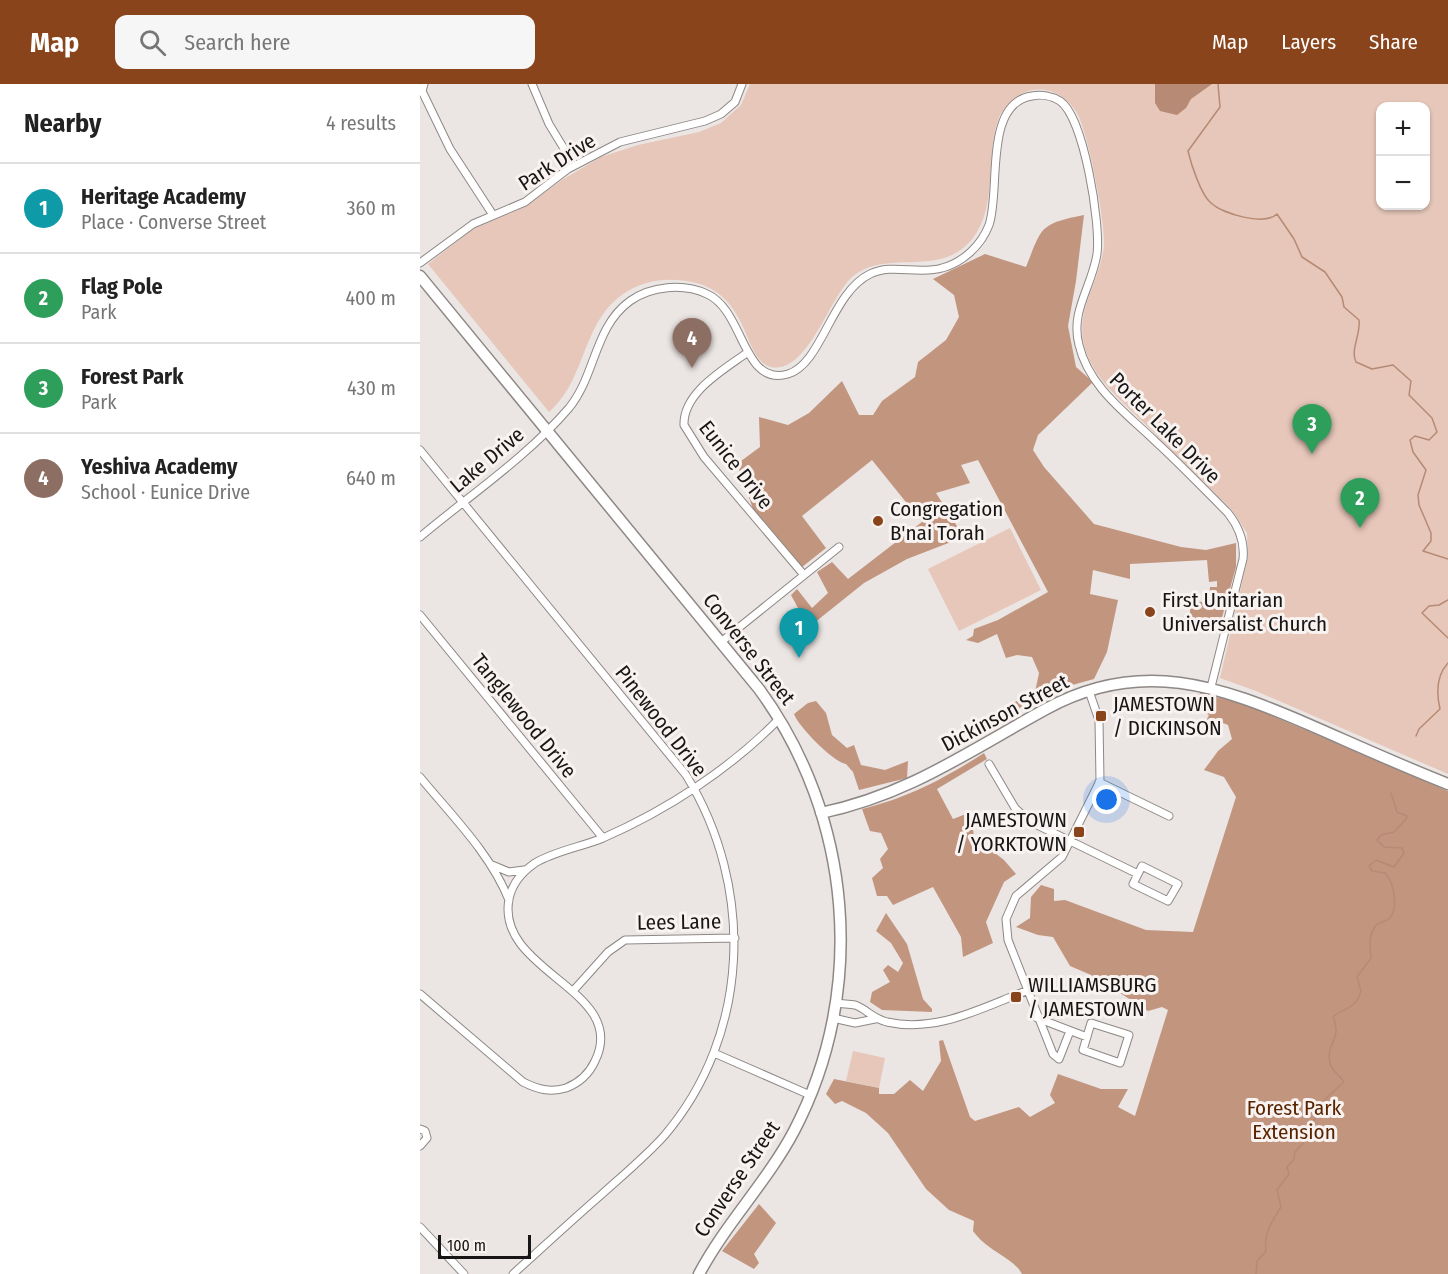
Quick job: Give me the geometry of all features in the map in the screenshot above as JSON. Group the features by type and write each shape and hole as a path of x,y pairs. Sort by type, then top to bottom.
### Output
{"main road":[{"name":"Converse Street","path":"420,276 759,689 779,719 804,769 821,813 833,857 840,906 841,955 834,1018 810,1095 795,1130 774,1165 726,1229 699,1274"},
{"name":"Dickinson Street","path":"821,813 914,783 1048,708 1089,691 1116,684 1146,681 1188,683 1211,687 1257,702 1448,784"}],"street":[{"path":"532,84 549,124 574,165"},
{"name":"Park Drive","path":"420,263 464,230 525,202 574,165 627,139 711,119 735,102 742,84"},
{"path":"422,89 450,149 493,215"},
{"name":"Porter Lake Drive","path":"547,430 577,396 612,318 640,295 672,287 706,293 722,305 731,316 754,364 762,371 776,375 792,372 809,357 846,294 867,275 884,270 938,269 964,258 978,244 988,226 998,140 1006,114 1016,102 1031,96 1048,96 1064,104 1073,117 1080,138 1098,235 1093,271 1076,313 1076,334 1082,357 1100,388 1228,513 1243,542 1244,559 1211,687"},
{"name":"Eunice Drive","path":"748,352 695,396 687,406 684,425 704,457 804,575"},
{"name":"Lake Drive","path":"420,537 547,430"},
{"name":"Pinewood Drive","path":"420,450 641,718 693,788 723,858 732,904 735,962 730,993 714,1053 693,1094 664,1136 513,1274"},
{"path":"721,642 840,547"},
{"name":"Tanglewood Drive","path":"420,615 603,838"},
{"path":"1070,1031 1059,1059 1053,1054 1037,1018 1008,940 1008,912 1021,891 1059,861 1099,782 1101,772 1099,720 1089,691"},
{"path":"420,994 523,1082 541,1090 551,1091 566,1087 584,1077 593,1065 601,1046 595,1017 573,991 520,945 510,923 509,900 517,880 526,870 544,858 603,838 693,788 743,752 779,719"},
{"path":"989,764 1020,814 1138,874"},
{"path":"420,777 490,863 509,900"},
{"path":"1099,782 1169,816"},
{"path":"490,863 509,873 526,870"},
{"path":"1142,866 1178,884 1168,901 1133,884 1138,874 1142,866"},
{"name":"Lees Lane","path":"573,991 608,952 625,940 735,938"},
{"path":"836,1003 855,1005 875,1019 909,1027 936,1024 1026,991"},
{"path":"834,1018 855,1023 875,1019"},
{"path":"1037,1018 1087,1037"},
{"path":"1091,1023 1129,1035 1120,1063 1083,1050 1087,1037 1091,1023"},
{"path":"714,1053 810,1095"},
{"path":"420,1129 425,1131 428,1138 420,1146"},
{"path":"420,1227 464,1274"}],"shaded area":[{"path":"750,84 1448,84 1448,774 1256,691 1220,678 1248,557 1247,533 1232,510 1114,394 1089,359 1082,329 1087,302 1104,246 1102,219 1091,158 1081,123 1071,105 1054,93 1038,90 1025,93 1014,100 1000,115 995,130 986,210 973,238 960,251 945,258 881,264 866,268 852,277 843,287 806,348 796,359 784,366 771,367 761,361 754,352 734,310 708,287 681,280 654,281 622,295 607,308 596,325 573,380 563,397 549,412 428,264 473,229 525,207 562,180 601,157 638,145 699,132 721,123 741,105"},
{"path":"1155,84 1212,84 1191,99 1186,108 1177,115 1160,111 1155,103"},
{"path":"1010,528 1041,590 959,631 928,569"},
{"path":"853,1051 885,1058 879,1088 846,1081"}],"green space":[{"path":"1084,215 1068,326 1076,367 1093,382 1038,435 1033,450 1044,467 1094,524 1181,547 1206,550 1236,543 1236,567 1221,621 1205,625 1200,618 1190,620 1190,603 1209,601 1210,587 1217,587 1217,581 1209,582 1207,560 1130,564 1130,579 1093,570 1090,594 1118,600 1107,652 1094,679 1054,690 998,719 1001,709 1035,692 1039,673 1032,657 1017,655 1006,658 997,634 978,643 966,640 973,636 974,629 998,620 1048,592 978,460 961,465 970,483 936,493 964,537 907,559 864,583 799,635 796,628 805,621 791,595 797,589 812,608 828,593 817,572 832,562 848,579 922,522 872,460 802,516 826,548 802,567 753,509 737,464 760,447 759,417 788,425 809,413 842,381 859,415 873,415 882,401 915,377 918,362 946,340 959,317 954,295 933,279 985,254 1026,267 1035,243 1044,229 1058,221"},
{"name":"Forest Park Extension","path":"1201,693 1220,698 1219,693 1448,791 1448,1274 1022,1274 1013,1263 979,1238 973,1231 974,1221 949,1210 926,1189 888,1133 866,1113 842,1101 835,1104 826,1094 834,1079 879,1088 879,1094 894,1094 910,1080 923,1091 941,1061 939,1041 943,1040 970,1117 975,1121 1019,1107 1030,1117 1055,1103 1050,1095 1058,1074 1101,1089 1128,1089 1118,1107 1135,1116 1168,1010 1162,1007 1148,1011 1120,993 1105,993 1091,975 1070,966 1053,937 1038,935 1016,927 1030,918 1031,897 1041,885 1054,889 1054,901 1065,900 1146,930 1193,932 1236,797 1224,777 1204,770 1218,751 1232,739 1228,725 1223,723 1220,728 1206,721 1209,715 1201,710 1197,713 1191,698"},
{"path":"816,701 826,713 832,735 847,748 854,745 861,765 885,770 908,761 907,778 859,790 853,772 846,764 833,757 817,743 802,727 794,714 808,703"},
{"path":"984,753 987,759 937,789 953,819 971,812 974,837 1004,860 1016,874 1004,882 986,922 993,943 963,957 961,937 933,887 893,905 887,896 877,896 872,878 883,868 880,859 888,849 881,833 870,831 862,809 896,799 926,786"},
{"path":"886,913 907,944 923,999 932,1012 882,1010 870,1002 872,992 890,982 883,970 888,965 898,972 903,963 891,943 876,931"},
{"path":"759,1204 776,1223 754,1254 759,1263 754,1269 722,1251"}],"waterway":[{"path":"1218,84 1220,107 1188,151 1200,186 1207,199 1225,211 1254,219 1263,219 1277,214 1294,239 1302,257 1325,272 1342,297 1344,307 1359,320 1354,352 1356,362 1372,369 1393,365 1411,381 1409,395 1432,418 1437,432 1429,440 1415,436 1410,440 1413,452 1426,470 1418,495 1419,505 1431,533 1431,541 1423,551 1448,559"},
{"path":"1448,600 1439,605 1429,606 1422,613 1448,638"},
{"path":"1416,736 1419,729 1440,709 1438,684 1441,673 1448,663"},
{"path":"1256,1274 1257,1261 1266,1251 1267,1233 1281,1207 1277,1190 1289,1174 1287,1167 1294,1159 1295,1152 1304,1142 1304,1128 1315,1119 1320,1104 1344,1082 1332,1069 1330,1063 1330,1051 1336,1031 1333,1017 1352,1006 1358,998 1361,991 1357,977 1371,958 1370,941 1373,929 1389,919 1394,909 1394,896 1388,877 1385,873 1372,871 1369,866 1376,860 1394,867 1404,853 1402,848 1384,847 1377,840 1381,835 1394,832 1407,816 1397,812 1391,793"}],"place":[{"name":"Yeshiva Academy","path":"692,368"},
{"name":"Forest Park","path":"1312,454"},
{"name":"Congregation B'nai Torah","path":"878,521"},
{"name":"Flag Pole","path":"1360,528"},
{"name":"First Unitarian Universalist Church","path":"1150,612"},
{"name":"Heritage Academy","path":"799,658"},
{"name":"JAMESTOWN / DICKINSON","path":"1101,716"},
{"name":"JAMESTOWN / YORKTOWN","path":"1079,832"},
{"name":"WILLIAMSBURG / JAMESTOWN","path":"1016,997"}]}
